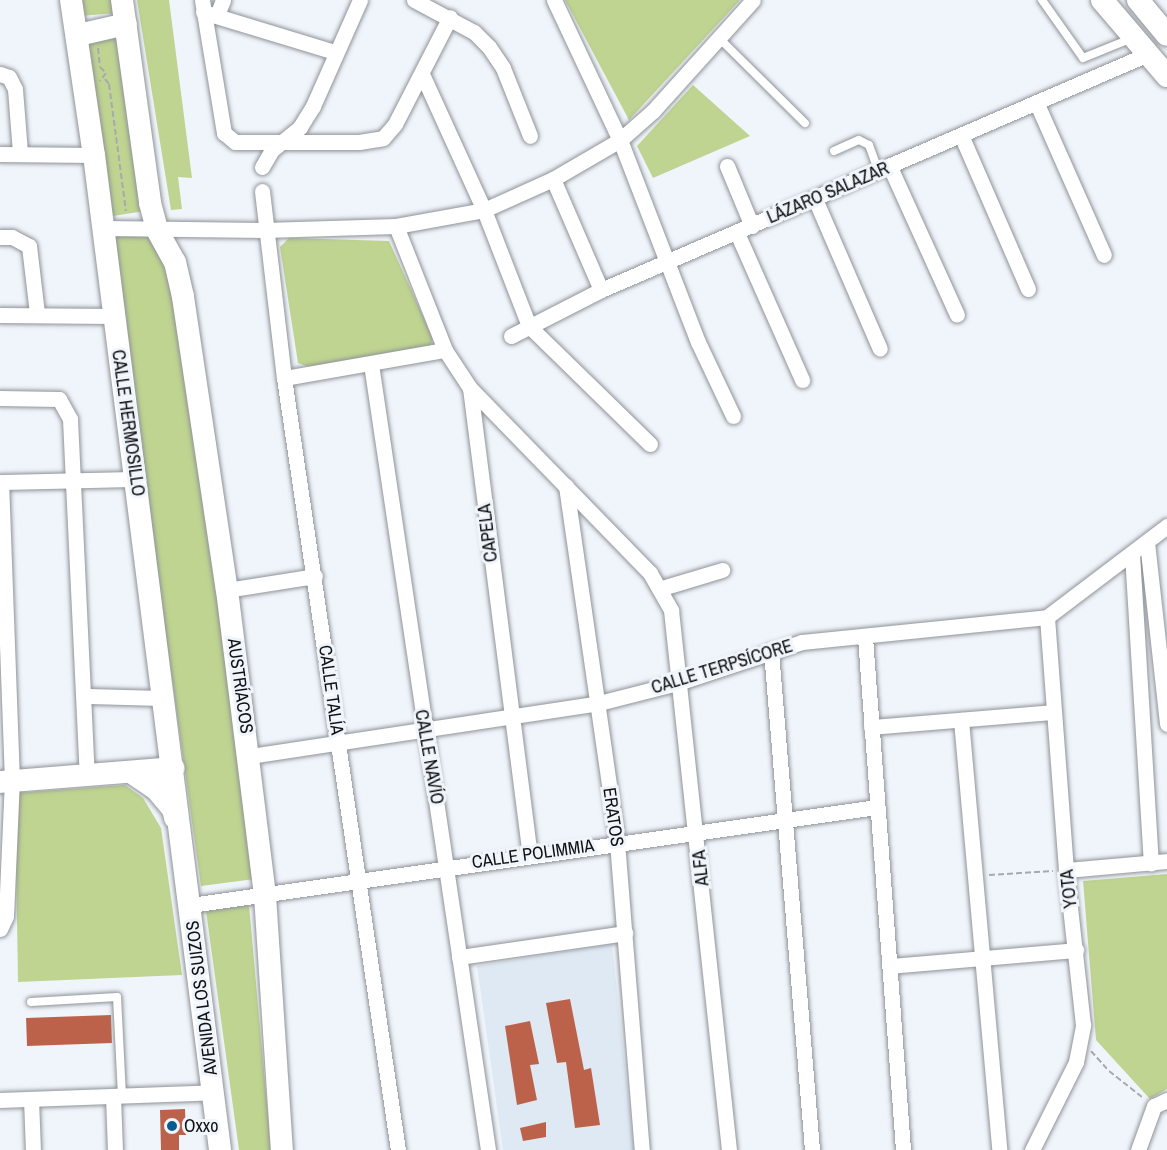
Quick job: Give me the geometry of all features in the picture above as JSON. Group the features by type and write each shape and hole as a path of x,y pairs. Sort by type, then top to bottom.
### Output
{"street":[{"name":"CALLE HERMOSILLO","path":"71,0 78,35 104,228 182,846"},
{"path":"122,0 138,131 157,230"},
{"path":"207,9 223,0"},
{"path":"262,166 272,150 285,141 314,106 335,52 360,0"},
{"path":"414,0 450,17 474,32 489,47 503,68 530,136"},
{"path":"554,0 620,140 668,264 732,416"},
{"path":"104,228 264,230 396,226 484,210 553,179 620,140 653,111 753,0"},
{"path":"1102,0 1167,75"},
{"path":"1138,0 1167,35"},
{"path":"207,9 335,52"},
{"path":"207,9 228,139 285,141 359,142 383,138 390,132 450,17"},
{"path":"78,35 126,24"},
{"name":"LÁZARO SALAZAR","path":"511,336 601,291 1037,104 1141,46"},
{"path":"0,74 9,77 15,89 20,153"},
{"path":"422,74 484,210 529,326 650,444"},
{"path":"1037,104 1104,255"},
{"path":"961,135 1028,289"},
{"path":"0,154 94,155"},
{"path":"727,166 752,226"},
{"path":"884,169 957,315"},
{"path":"553,179 601,291"},
{"name":"CALLE TALÍA","path":"261,191 284,378 398,1150"},
{"path":"815,200 880,349"},
{"name":"CAPELA","path":"396,226 445,350 470,388 510,715 530,855"},
{"name":"AUSTRÍACOS","path":"157,230 175,262 183,297 250,756 265,896 282,1150"},
{"path":"737,233 802,380"},
{"path":"0,237 12,237 28,246 37,314"},
{"path":"0,315 114,316"},
{"path":"284,378 445,350"},
{"name":"CALLE NAVÍO","path":"371,364 423,729 448,867 488,1150"},
{"path":"470,388 662,588 722,570"},
{"path":"0,398 59,399 65,406 75,478 87,696 87,774"},
{"path":"0,929 6,916 6,782 0,482 75,478 136,479"},
{"name":"ERATOS","path":"566,486 595,704 617,842 642,1150"},
{"path":"1047,617 1167,526"},
{"path":"1147,542 1167,724"},
{"path":"1132,554 1150,863"},
{"path":"227,590 315,576"},
{"name":"ALFA","path":"662,588 676,636 729,1150"},
{"name":"CALLE TERPSÍCORE","path":"250,756 595,704 681,682 771,651 819,639 865,637 1047,617"},
{"name":"YOTA","path":"1032,1150 1076,1062 1082,1039 1076,950 1066,870 1047,617"},
{"path":"865,637 903,1150"},
{"path":"771,651 787,821 812,1150"},
{"path":"87,696 164,698"},
{"path":"872,727 1053,712"},
{"path":"961,720 980,960 999,1150"},
{"path":"6,782 173,768"},
{"path":"132,773 156,789 173,809 182,846"},
{"name":"CALLE POLIMMIA","path":"191,905 357,884 448,867 617,842 697,835 876,807"},
{"name":"AVENIDA LOS SUIZOS","path":"182,846 220,1150"},
{"path":"1066,870 1167,861"},
{"path":"459,957 625,933"},
{"path":"890,966 1076,950"},
{"path":"0,1100 214,1092"},
{"path":"115,1150 118,1096"},
{"path":"31,1099 33,1150"},
{"path":"1138,1150 1161,1103"}],"lane":[{"path":"1042,0 1083,58 1141,46"},
{"path":"719,38 805,123"},
{"path":"834,151 859,140 869,145 884,169"},
{"path":"31,1002 117,997 118,1096"}],"path":[{"path":"98,46 100,67"},
{"path":"105,79 109,84 126,211"},
{"path":"975,876 1066,870"},
{"path":"1082,1039 1109,1071 1161,1103"}],"shaded area":[{"path":"612,944 634,1150 503,1150 477,966"}],"green space":[{"path":"78,0 114,0 116,13 80,16"},
{"path":"137,0 169,0 192,178 178,177 182,209 171,210"},
{"path":"565,0 740,0 629,120"},
{"path":"118,34 146,211 111,216 83,39"},
{"path":"693,85 750,136 653,178 637,146"},
{"path":"110,236 152,236 177,295 255,879 201,886"},
{"path":"289,238 389,241 433,338 430,348 309,367 298,363 280,247"},
{"path":"125,785 143,798 161,828 182,975 18,982 15,793"},
{"path":"1167,874 1167,1089 1150,1099 1096,1040 1083,881"},
{"path":"249,905 271,1150 239,1150 206,911"}],"building":[{"path":"570,999 584,1070 591,1068 600,1125 575,1128 566,1062 557,1063 546,1003"},
{"path":"111,1015 112,1043 27,1046 26,1018"},
{"path":"530,1021 539,1064 530,1065 537,1100 517,1105 505,1026"},
{"path":"185,1109 186,1135 179,1135 179,1150 161,1150 160,1110"},
{"path":"546,1122 546,1137 523,1141 520,1128"}],"place":[{"name":"Oxxo","path":"172,1126"}]}
